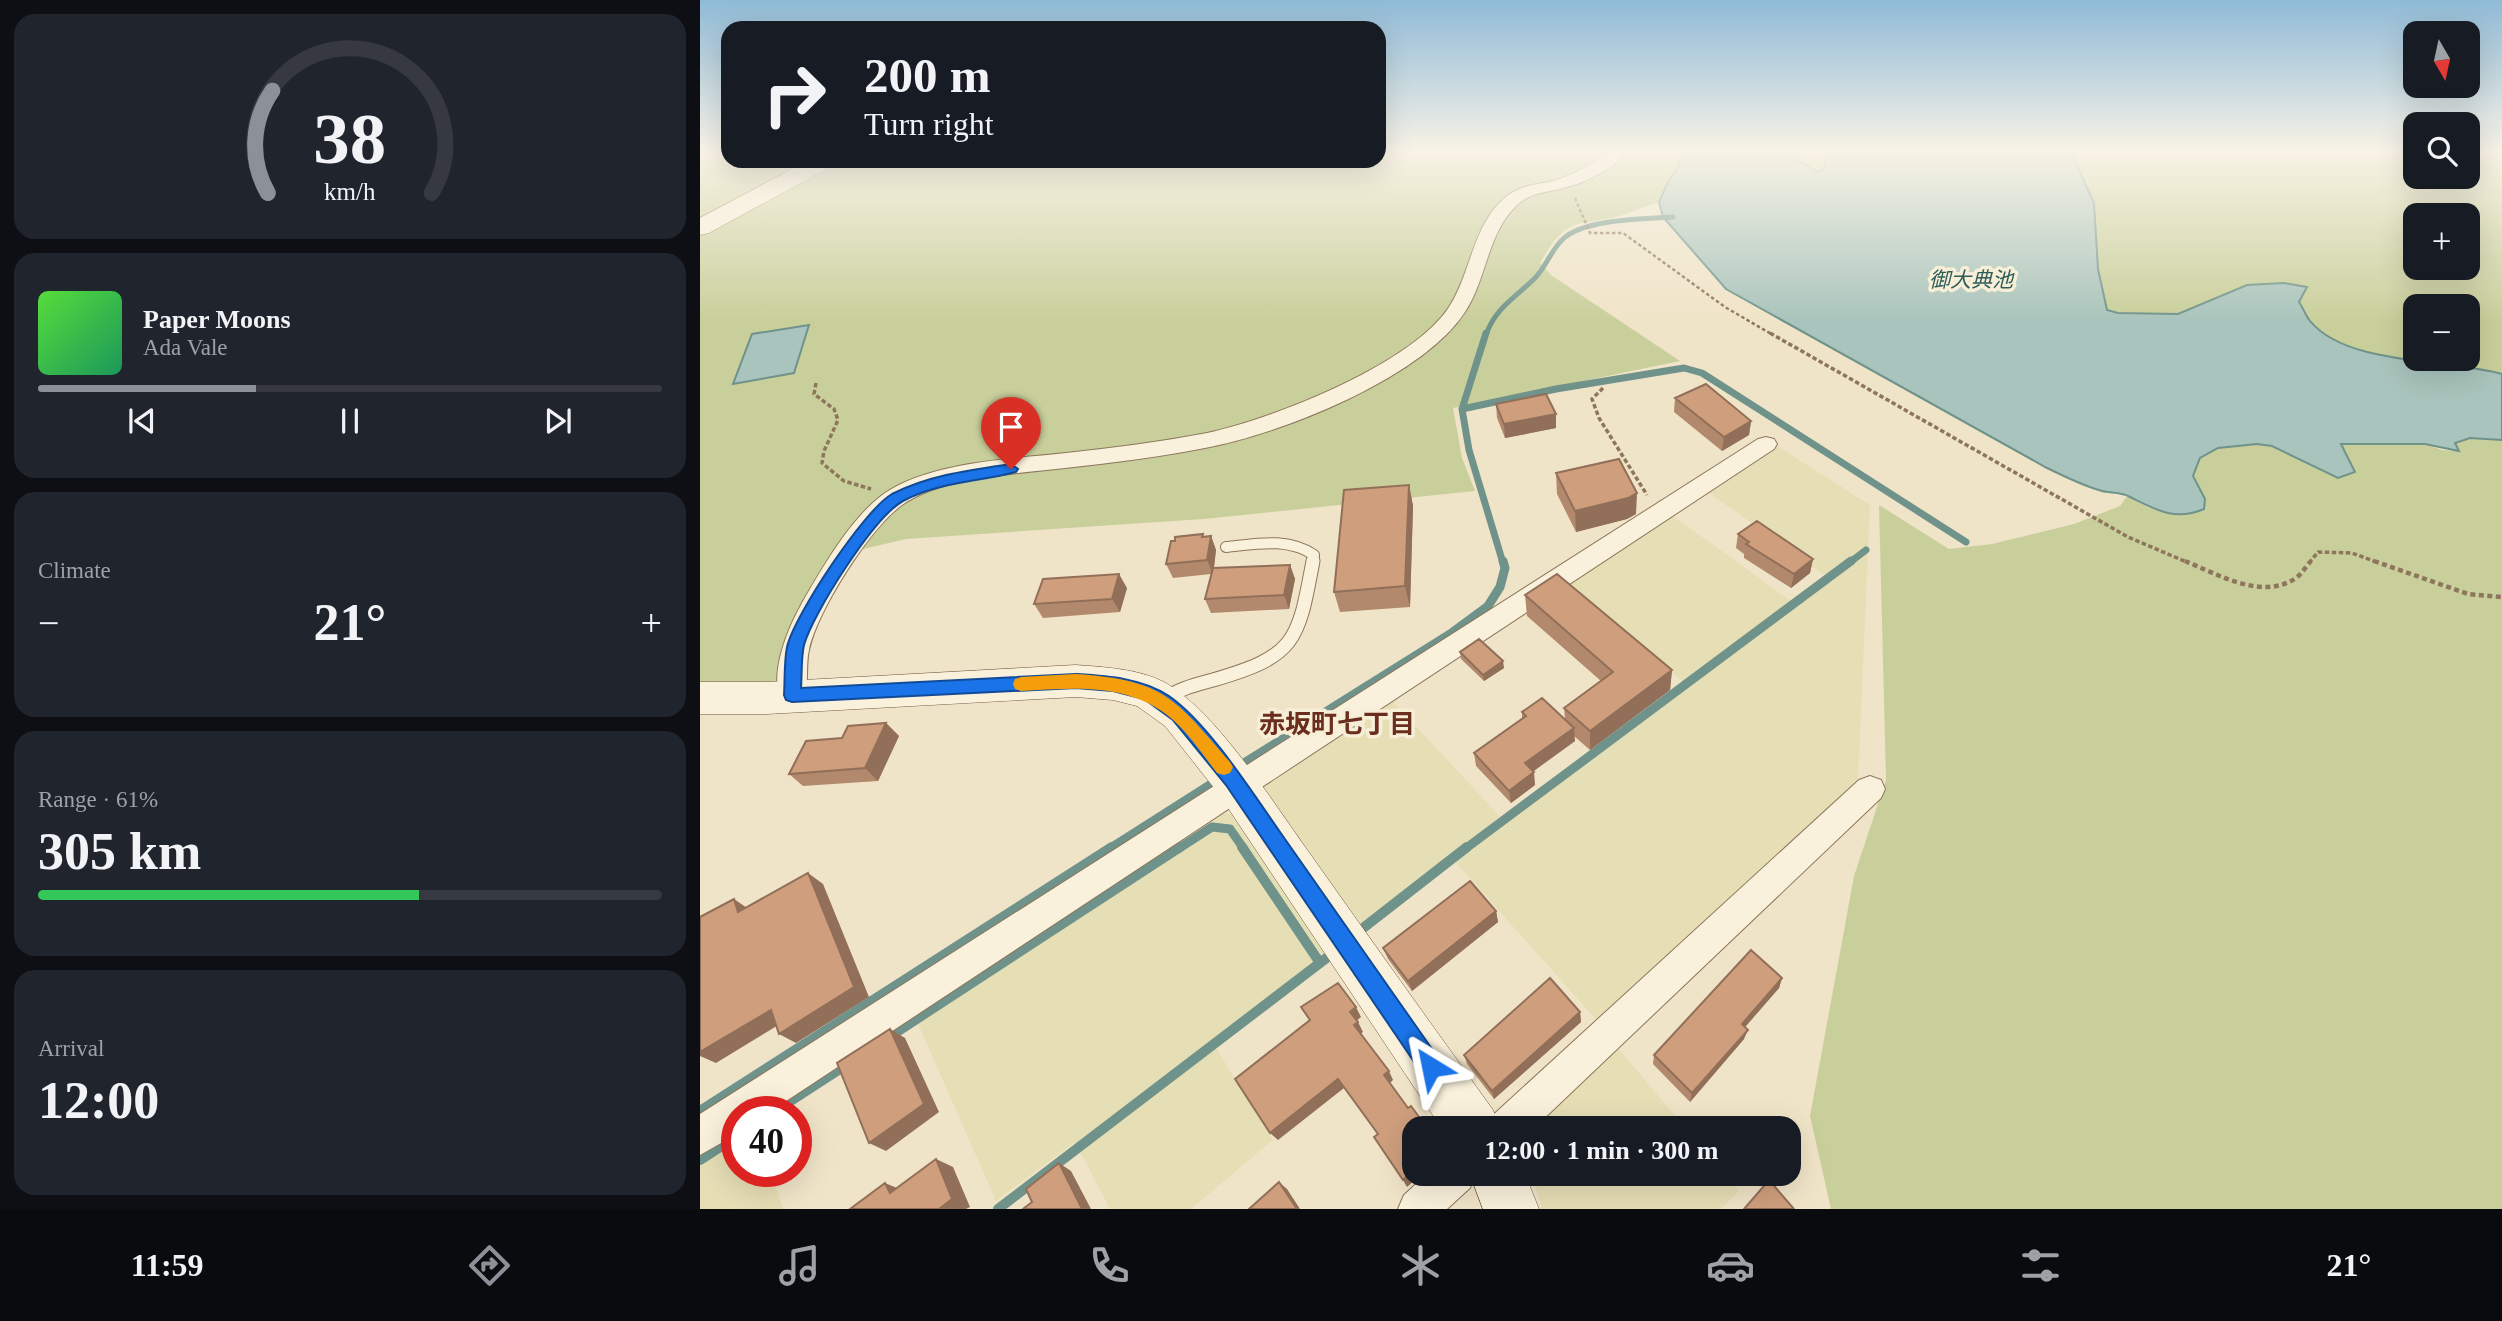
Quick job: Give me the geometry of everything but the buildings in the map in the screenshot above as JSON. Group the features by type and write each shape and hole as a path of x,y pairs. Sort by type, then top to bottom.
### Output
{"street":[{"path":"700,228 736,208"},
{"path":"792,695 796,646 822,594 855,541 873,518 895,499 954,477 1131,453 1250,431 1277,422 1360,382 1438,332 1457,309 1484,239 1504,208"},
{"path":"761,1096 1231,778 1659,514 1766,444"},
{"path":"700,698 1076,681 1113,684 1149,693 1179,715 1231,778 1465,1116"},
{"path":"1519,1116 1870,789"},
{"path":"700,1136 721,1122"},
{"path":"1418,1209 1443,1186"},
{"path":"1502,1186 1511,1209"}],"lane":[{"path":"1162,701 1174,691 1256,668 1281,654 1296,639 1314,555 1305,547 1289,542 1226,547"}],"path":[{"path":"1580,208 1590,233 1623,233 1725,307 2127,537 2243,585 2273,586 2296,578 2318,552 2352,553 2468,594 2502,597"},
{"path":"816,383 814,394 834,409 838,420 824,451 822,463 830,473 849,485 907,493"},
{"path":"1603,388 1592,399 1600,418 1659,514"}],"shaded area":[{"path":"1774,444 1870,505 1858,782 1602,1026 1450,856 1361,923 1253,783 1388,696 1503,820 1684,683 1566,584 1672,515 1792,602 1826,576 1704,489"},
{"path":"1217,814 1233,814 1332,948 1211,1040 1273,1140 1191,1209 1110,1209 1075,1142 996,1201 912,1010"},
{"path":"1608,1036 1675,1116 1522,1116"},
{"path":"721,1142 721,1187 775,1187 783,1209 700,1209 700,1156"},
{"path":"1535,1186 1735,1186 1739,1191 1721,1209 1542,1209"}],"green space":[{"path":"700,208 1641,208 1617,217 1577,224 1565,230 1553,242 1540,263 1551,275 1680,361 1453,408 1462,458 1475,491 1204,519 906,539 834,556 781,678 767,692 700,690"},
{"path":"2094,208 2403,208 2403,280 2480,280 2480,208 2502,208 2502,374 2480,369 2480,294 2403,294 2403,359 2373,354 2326,336 2309,319 2299,302 2306,287 2284,283 2247,285 2178,314 2118,313 2107,310 2098,269"},
{"path":"2469,438 2502,440 2502,1209 1831,1209 1810,1116 1854,876 1886,780 1879,505 1949,549 1992,544 2074,524 2120,506 2128,495 2155,510 2175,514 2194,512 2204,508 2205,498 2192,476 2200,458 2218,448 2257,444 2272,446 2338,478 2347,453 2340,444 2425,444 2442,450 2458,451 2455,443"}],"water":[{"name":"御大典池","path":"1661,208 2094,208 2098,269 2107,310 2118,313 2178,314 2247,285 2284,283 2307,287 2299,302 2309,319 2327,336 2374,354 2403,359 2403,371 2480,371 2480,369 2502,374 2502,440 2470,438 2455,443 2459,451 2425,444 2341,444 2355,472 2338,478 2272,446 2257,444 2218,448 2200,458 2193,476 2205,499 2204,509 2193,513 2174,514 2125,495 2088,486 2047,468 1726,289 1663,217"},
{"path":"809,325 794,373 733,384 752,334"}],"waterway":[{"path":"1486,335 1500,310 1535,278 1559,243 1573,232 1615,221 1673,217"},
{"path":"1462,409 1486,333"},
{"path":"1462,409 1556,389 1684,368 1702,373 1966,542"},
{"path":"1462,409 1469,450 1503,563"},
{"path":"1849,563 1866,550"},
{"path":"1236,768 1450,634 1488,606 1500,587 1505,568 1503,561"},
{"path":"1465,849 1851,561"},
{"path":"1109,849 1219,779"},
{"path":"1178,849 1212,827 1230,829 1244,849"},
{"path":"700,1111 1112,847"},
{"path":"889,1037 1180,847"},
{"path":"1242,847 1320,963"},
{"path":"1358,932 1467,847"},
{"path":"1320,963 1333,953"},
{"path":"998,1209 1320,963"},
{"path":"798,1096 846,1065"},
{"path":"700,1160 721,1146"}],"slow traffic":[{"path":"1021,684 1076,681 1113,684 1149,693 1179,715 1224,767"}],"district":[{"name":"赤坂町七丁目","path":"1337,724"}],"route":[{"path":"1011,469 954,477 922,487 895,499 873,518 855,541 806,623 796,646 792,695 1076,681 1113,684 1149,693 1179,715 1233,780 1431,1067"}]}
